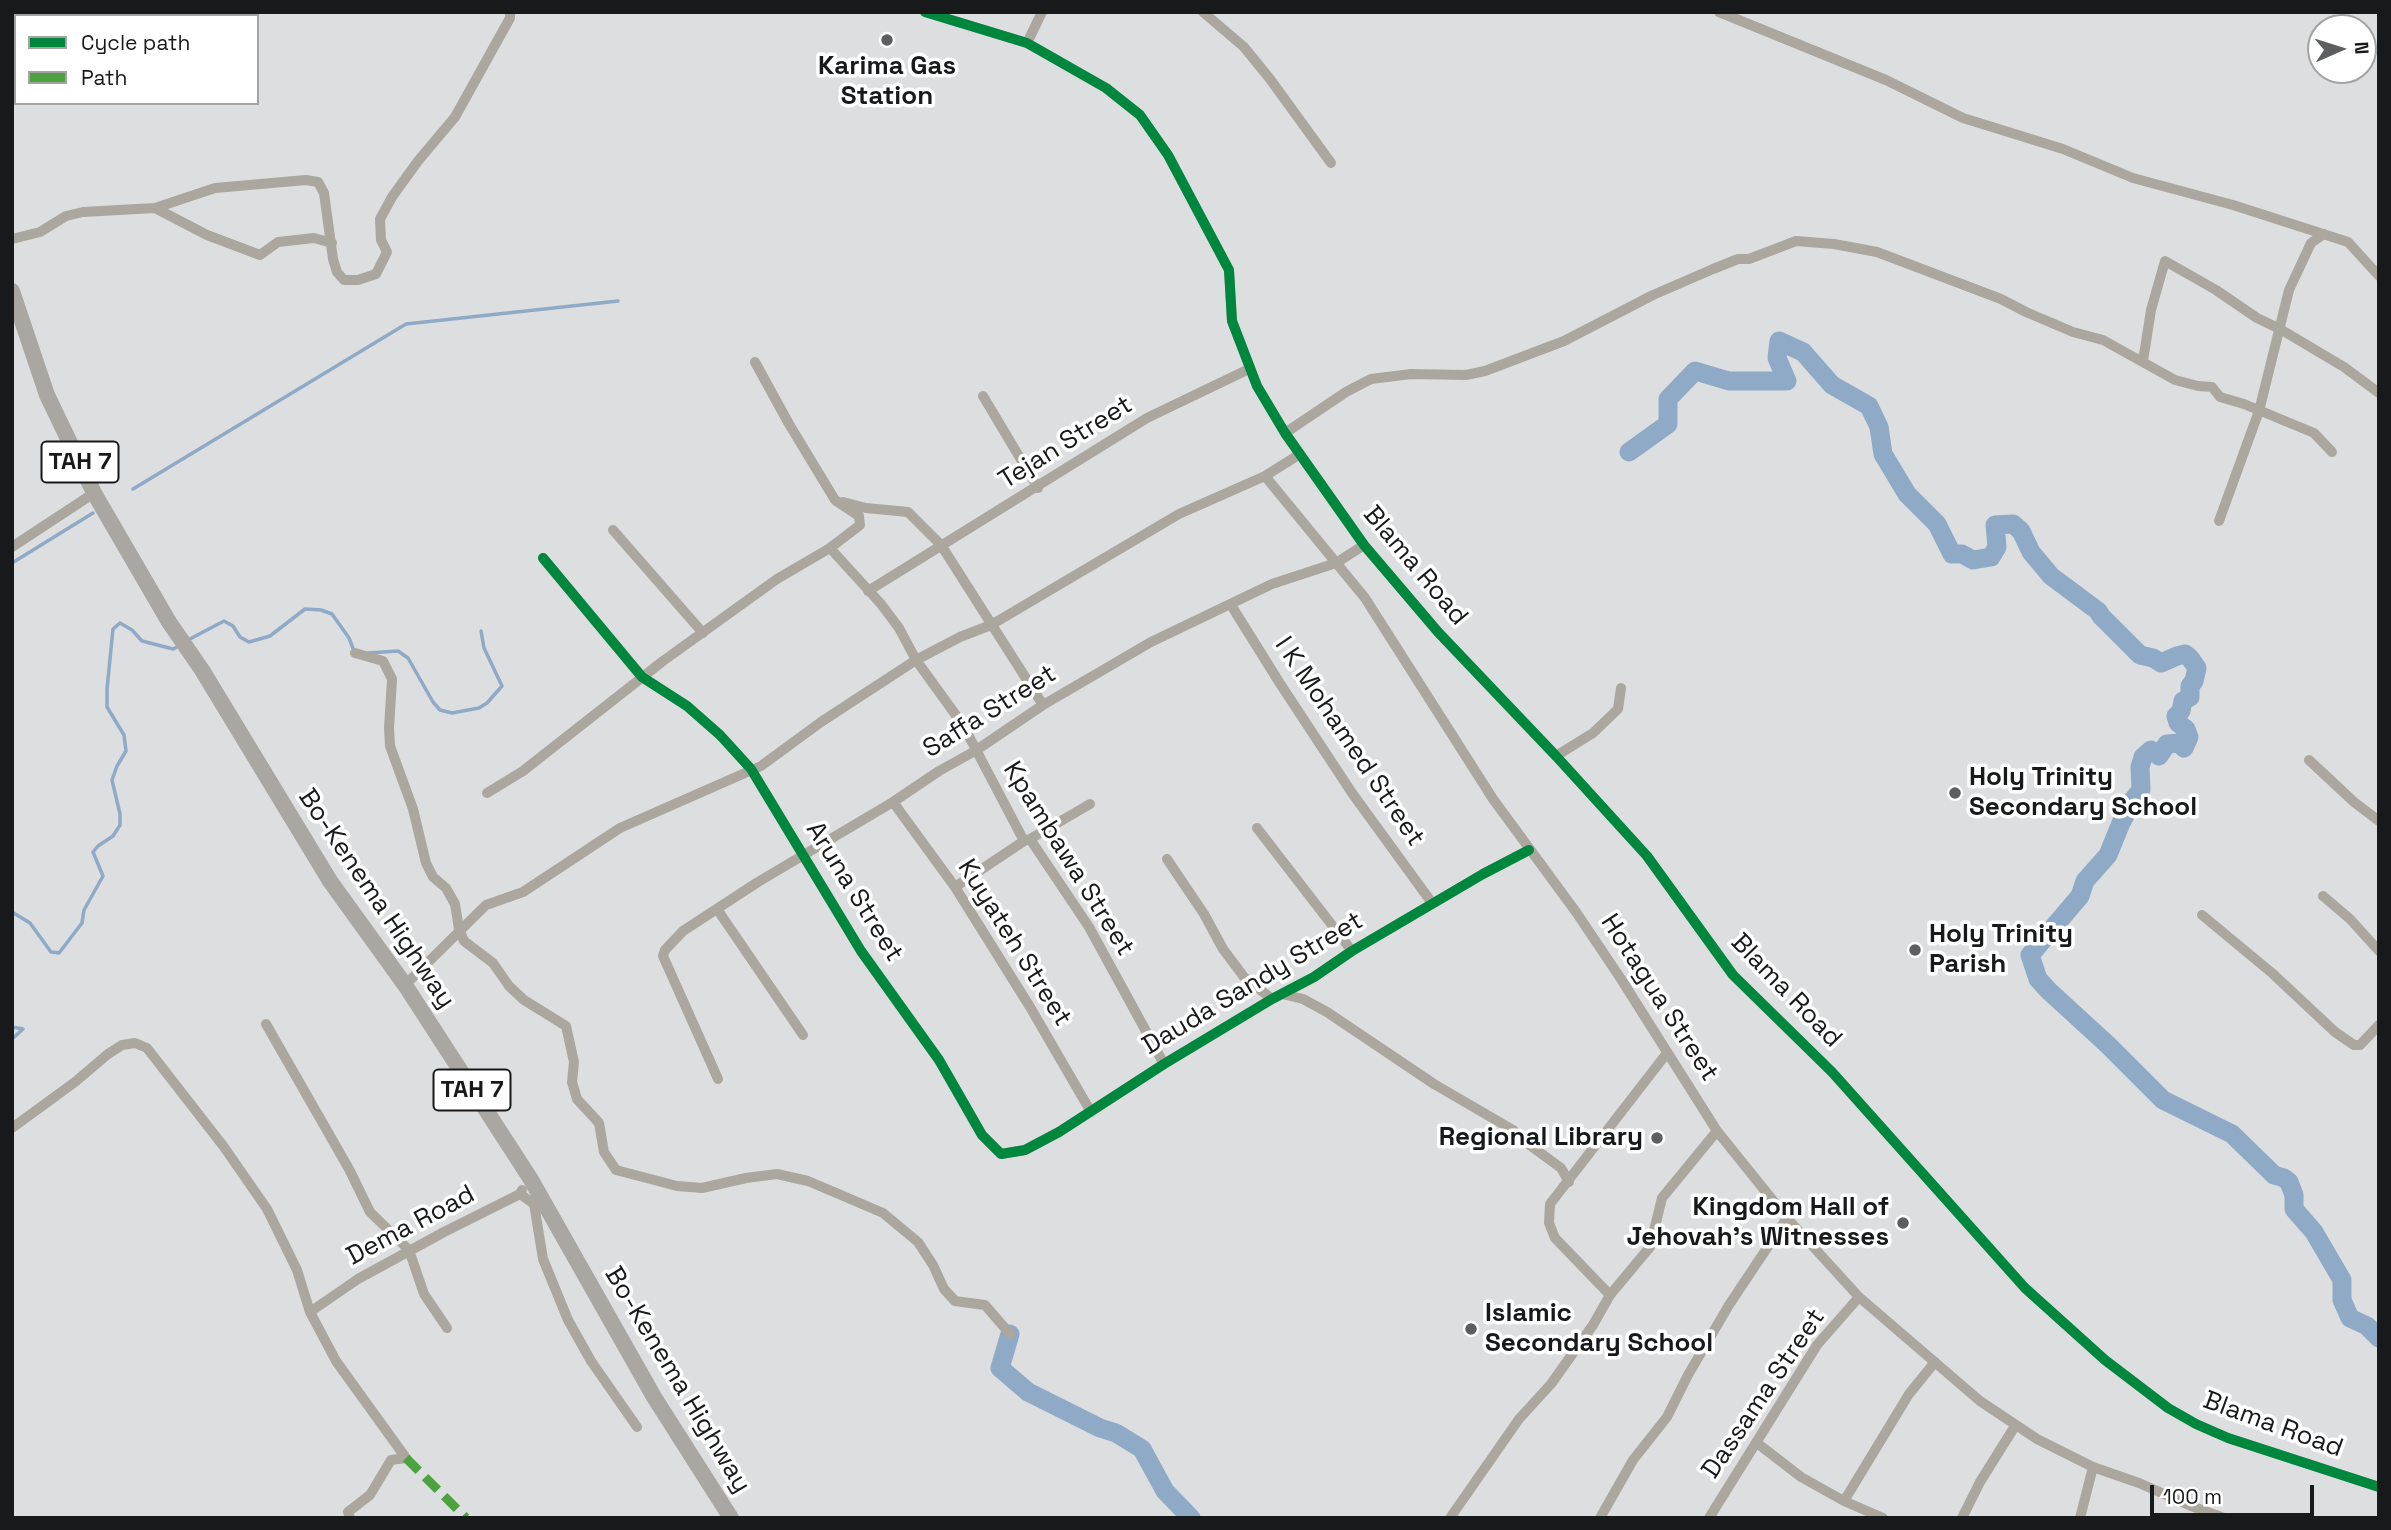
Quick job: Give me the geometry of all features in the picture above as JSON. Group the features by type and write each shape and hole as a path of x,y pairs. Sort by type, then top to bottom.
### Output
{"highway":[{"name":"Bo-Kenema Highway","path":"12,291 47,395 94,493 169,622 202,670 330,881 405,985 530,1178 654,1396 730,1518"}],"street":[{"path":"12,239 40,232 66,216 83,212 155,208 215,188 306,180 318,182 324,193 337,272 344,280 358,280 376,274 387,252 381,240 380,219 418,161 455,117 510,18 510,12"},
{"path":"925,12 1027,43 1042,12"},
{"path":"959,12 967,25"},
{"path":"1203,12 1244,47 1285,98 1331,163"},
{"path":"1719,12 1886,80 1973,122 2063,149 2133,178 2233,205 2348,242 2379,276"},
{"name":"Blama Road","path":"1027,43 1106,88 1140,115 1168,155 1229,270 1232,321 1249,369 1285,433 1364,545 1438,632 1647,856 1732,975 1832,1072 2025,1288 2088,1345 2144,1390 2196,1424 2228,1438 2379,1487"},
{"path":"155,208 207,235 260,255 278,242 314,238 332,243"},
{"path":"2220,521 2259,411 2289,290 2311,243 2324,234"},
{"path":"1285,433 1346,392 1371,379 1411,374 1466,375 1564,341 1653,295 1713,269 1796,241 1834,244 1877,252 2001,299 2073,332 2103,340 2175,380 2212,387 2220,397 2314,433 2332,452"},
{"path":"2143,361 2151,310 2165,261 2216,290 2257,318 2344,367 2379,393"},
{"path":"487,793 523,771 642,677 777,579 830,548 860,525 859,516 835,500 755,362"},
{"name":"Tejan Street","path":"868,591 1147,418 1249,369"},
{"path":"983,396 1038,488"},
{"path":"405,985 486,905 523,892 620,828 761,766 821,722 916,660 960,637 991,625 1179,514 1265,476 1300,454"},
{"name":"Hotagua Street","path":"1265,476 1365,598 1452,736 1529,850 1576,912 1717,1131 1787,1218 1859,1297 1980,1401 2037,1439 2191,1512"},
{"path":"12,547 94,493"},
{"path":"835,500 866,508 908,512 941,545 1043,705"},
{"path":"613,530 704,633"},
{"name":"Saffa Street","path":"718,1079 663,956 665,950 683,931 758,881 975,751 1043,705 1151,642 1272,584 1336,563 1364,545"},
{"name":"Kpambawa Street","path":"830,548 881,604 916,660 963,725 975,751 1027,840 1089,927 1164,1064"},
{"name":"Aruna Street","path":"543,558 642,677 687,706 720,735 751,769 861,951 939,1060 982,1135 1001,1154"},
{"name":"I K Mohamed Street","path":"1231,605 1352,793 1432,903"},
{"path":"355,653 383,661 392,679 390,746 413,809 426,863 433,877 446,888 455,904 464,941 493,963 509,986 524,1000 566,1027 573,1053 572,1082 577,1099 599,1123 604,1152 619,1173 677,1186 702,1188 777,1174 808,1181 883,1213 918,1242 944,1289 955,1301 985,1305 1010,1334"},
{"path":"1556,756 1593,733 1618,709 1621,688"},
{"path":"2309,760 2354,802 2379,821"},
{"name":"Kuyateh Street","path":"893,802 954,887 1030,1007 1091,1112"},
{"path":"954,887 1090,804"},
{"path":"1257,828 1352,951"},
{"name":"Dauda Sandy Street","path":"1001,1154 1025,1150 1091,1112 1164,1064 1277,996 1314,977 1432,903 1529,850"},
{"path":"1167,859 1204,914 1223,949 1244,976 1277,996 1303,999 1327,1012 1434,1084 1513,1130 1562,1168 1569,1182"},
{"path":"2323,896 2350,919 2379,951"},
{"path":"717,909 803,1035"},
{"path":"2202,915 2272,973 2335,1032 2354,1045 2360,1045 2379,1025"},
{"path":"266,1024 349,1169 370,1212 409,1250 424,1294 447,1328"},
{"path":"12,1128 75,1083 115,1049 135,1043 147,1048 224,1147 267,1209 297,1270 310,1312 336,1361 406,1458 391,1460 370,1495 348,1512 350,1518"},
{"path":"1610,1296 1555,1238 1549,1223 1550,1204 1667,1053"},
{"path":"1450,1518 1519,1419 1551,1384 1610,1296 1650,1247 1662,1198 1717,1131"},
{"path":"530,1178 520,1194 534,1204 542,1259 568,1320 591,1361 638,1427"},
{"name":"Dema Road","path":"310,1312 358,1279 409,1250 520,1194"},
{"path":"1600,1518 1633,1460 1667,1417 1729,1305 1787,1218"},
{"name":"Dassama Street","path":"1709,1518 1817,1345 1859,1297"},
{"path":"1844,1501 1909,1394 1935,1362"},
{"path":"1962,1518 1980,1482 2015,1426"},
{"path":"1757,1443 1801,1477 1844,1501 1883,1518"},
{"path":"2080,1518 2093,1467"},
{"path":"2191,1512 2224,1518"}],"waterway":[{"path":"133,489 406,324 618,301"},
{"path":"1629,452 1668,424 1668,399 1695,371 1729,381 1787,381 1777,358 1779,341 1803,352 1832,385 1869,406 1879,427 1883,454 1907,494 1937,524 1952,554 1962,554 1973,560 1991,557 1997,547 1995,525 2013,524 2021,531 2031,552 2051,576 2098,611 2140,655 2161,663 2185,654 2190,658 2197,668 2194,681 2190,686 2190,697 2183,701 2181,711 2176,716 2189,737 2184,748 2180,743 2167,744 2159,756 2151,750 2143,757 2140,767 2141,790 2121,823 2108,855 2085,881 2080,896 2030,955 2038,979 2049,991 2163,1100 2232,1134 2274,1175 2289,1182 2294,1195 2294,1209 2314,1232 2342,1280 2342,1300 2350,1318 2367,1326 2379,1338"},
{"path":"12,563 93,513"},
{"path":"188,640 224,621 249,642 270,636 305,609 321,610 332,614 349,638 354,651"},
{"path":"12,912 30,923 51,952 59,953 82,923 84,910 103,876 93,852 113,836 120,825 112,780 126,751 124,735 107,707 113,629 120,623 132,630 142,641 173,649 179,646"},
{"path":"368,653 398,651 408,658 440,710 452,713 479,708 502,686 484,648 481,631"},
{"path":"12,1027 23,1029 12,1039"},
{"path":"1010,1334 1000,1368 1028,1392 1100,1428 1116,1433 1142,1449 1165,1491 1191,1518"}],"marked path":[{"path":"406,1458 466,1518"}],"cycle path":[{"path":"925,12 1027,43 1106,88 1140,115 1168,155 1229,270 1232,321 1257,386 1285,433 1364,545 1438,632 1647,856 1733,975 1832,1072 2025,1288 2105,1360 2168,1408 2196,1424 2228,1438 2379,1487"},
{"path":"543,558 642,677 687,706 720,735 751,769 861,951 939,1060 982,1135 1001,1154 1025,1150 1059,1132 1272,999 1314,977 1352,951 1483,874 1529,850"}],"place":[{"name":"Karima Gas Station","path":"887,40"},
{"name":"Holy Trinity Secondary School","path":"1955,793"},
{"name":"Holy Trinity Parish","path":"1915,950"},
{"name":"Regional Library","path":"1657,1138"},
{"name":"Kingdom Hall of Jehovah’s Witnesses","path":"1903,1223"},
{"name":"Islamic Secondary School","path":"1471,1329"}]}
